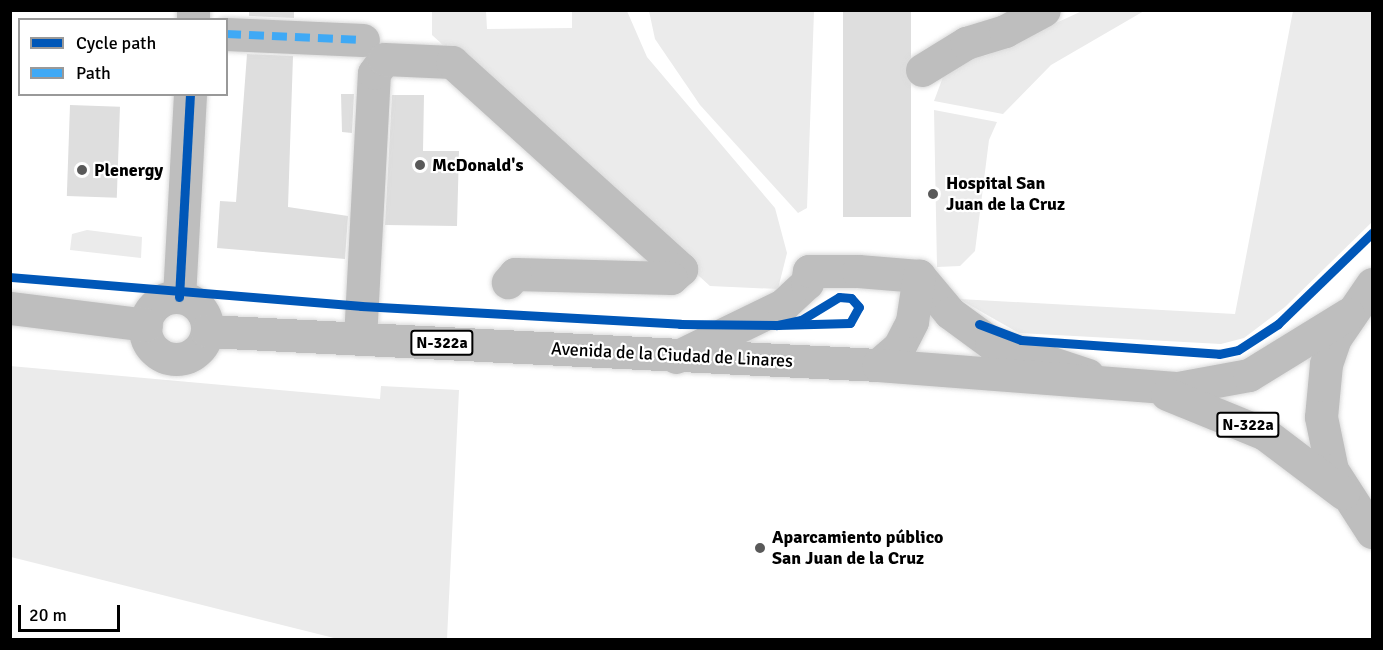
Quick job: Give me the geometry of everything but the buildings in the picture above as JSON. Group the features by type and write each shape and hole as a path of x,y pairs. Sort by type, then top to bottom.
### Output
{"main road":[{"path":"922,70 966,43 1005,31 1044,10"},
{"path":"228,34 363,40"},
{"path":"360,339 374,73 384,59 452,62 681,269 671,278 515,274 508,282"},
{"path":"179,297 190,96"},
{"path":"676,357 783,304 807,283 809,271 919,276 950,313 991,343 1122,383"},
{"path":"878,365 899,347 912,321 919,276"},
{"path":"1372,284 1348,314 1326,364 1321,417 1324,444 1343,494 1372,532"},
{"path":"179,297 201,310 207,331 194,354 171,359 149,343 146,325 155,306 179,297"},
{"path":"10,308 146,325"},
{"name":"Avenida de la Ciudad de Linares","path":"207,331 676,357 878,365 1122,383 1216,385 1249,375 1348,314"},
{"name":"Avenida de la Ciudad de Linares","path":"1122,383 1248,425 1343,494"}],"shaded area":[{"path":"432,11 486,11 487,29 572,28 572,11 627,11 647,57 775,208 787,253 778,289 710,286 432,35"},
{"path":"649,11 814,11 807,208 798,213 700,105 655,39"},
{"path":"1082,11 1144,11 1051,65 1003,114 934,101 946,69 971,51 985,56"},
{"path":"1293,11 1372,11 1372,222 1285,307 1244,338 1221,344 1019,333 959,299 1235,314"},
{"path":"934,110 997,122 989,140 975,251 960,266 937,267"},
{"path":"87,230 142,237 141,258 70,250 72,234"},
{"path":"10,366 380,399 381,386 459,390 447,639 338,639 11,557"}],"marked path":[{"path":"228,34 363,40"}],"cycle path":[{"path":"179,297 190,96"},
{"path":"979,324 1021,340 1219,354 1238,350 1278,324 1372,233"},
{"path":"10,277 361,306 680,324 777,325 850,323 859,307 851,298 839,297 801,320 777,325"}],"place":[{"name":"McDonald's","path":"420,165"},
{"name":"Plenergy","path":"82,170"},
{"name":"Hospital San Juan de la Cruz","path":"933,194"},
{"name":"Aparcamiento público San Juan de la Cruz","path":"760,548"}]}
